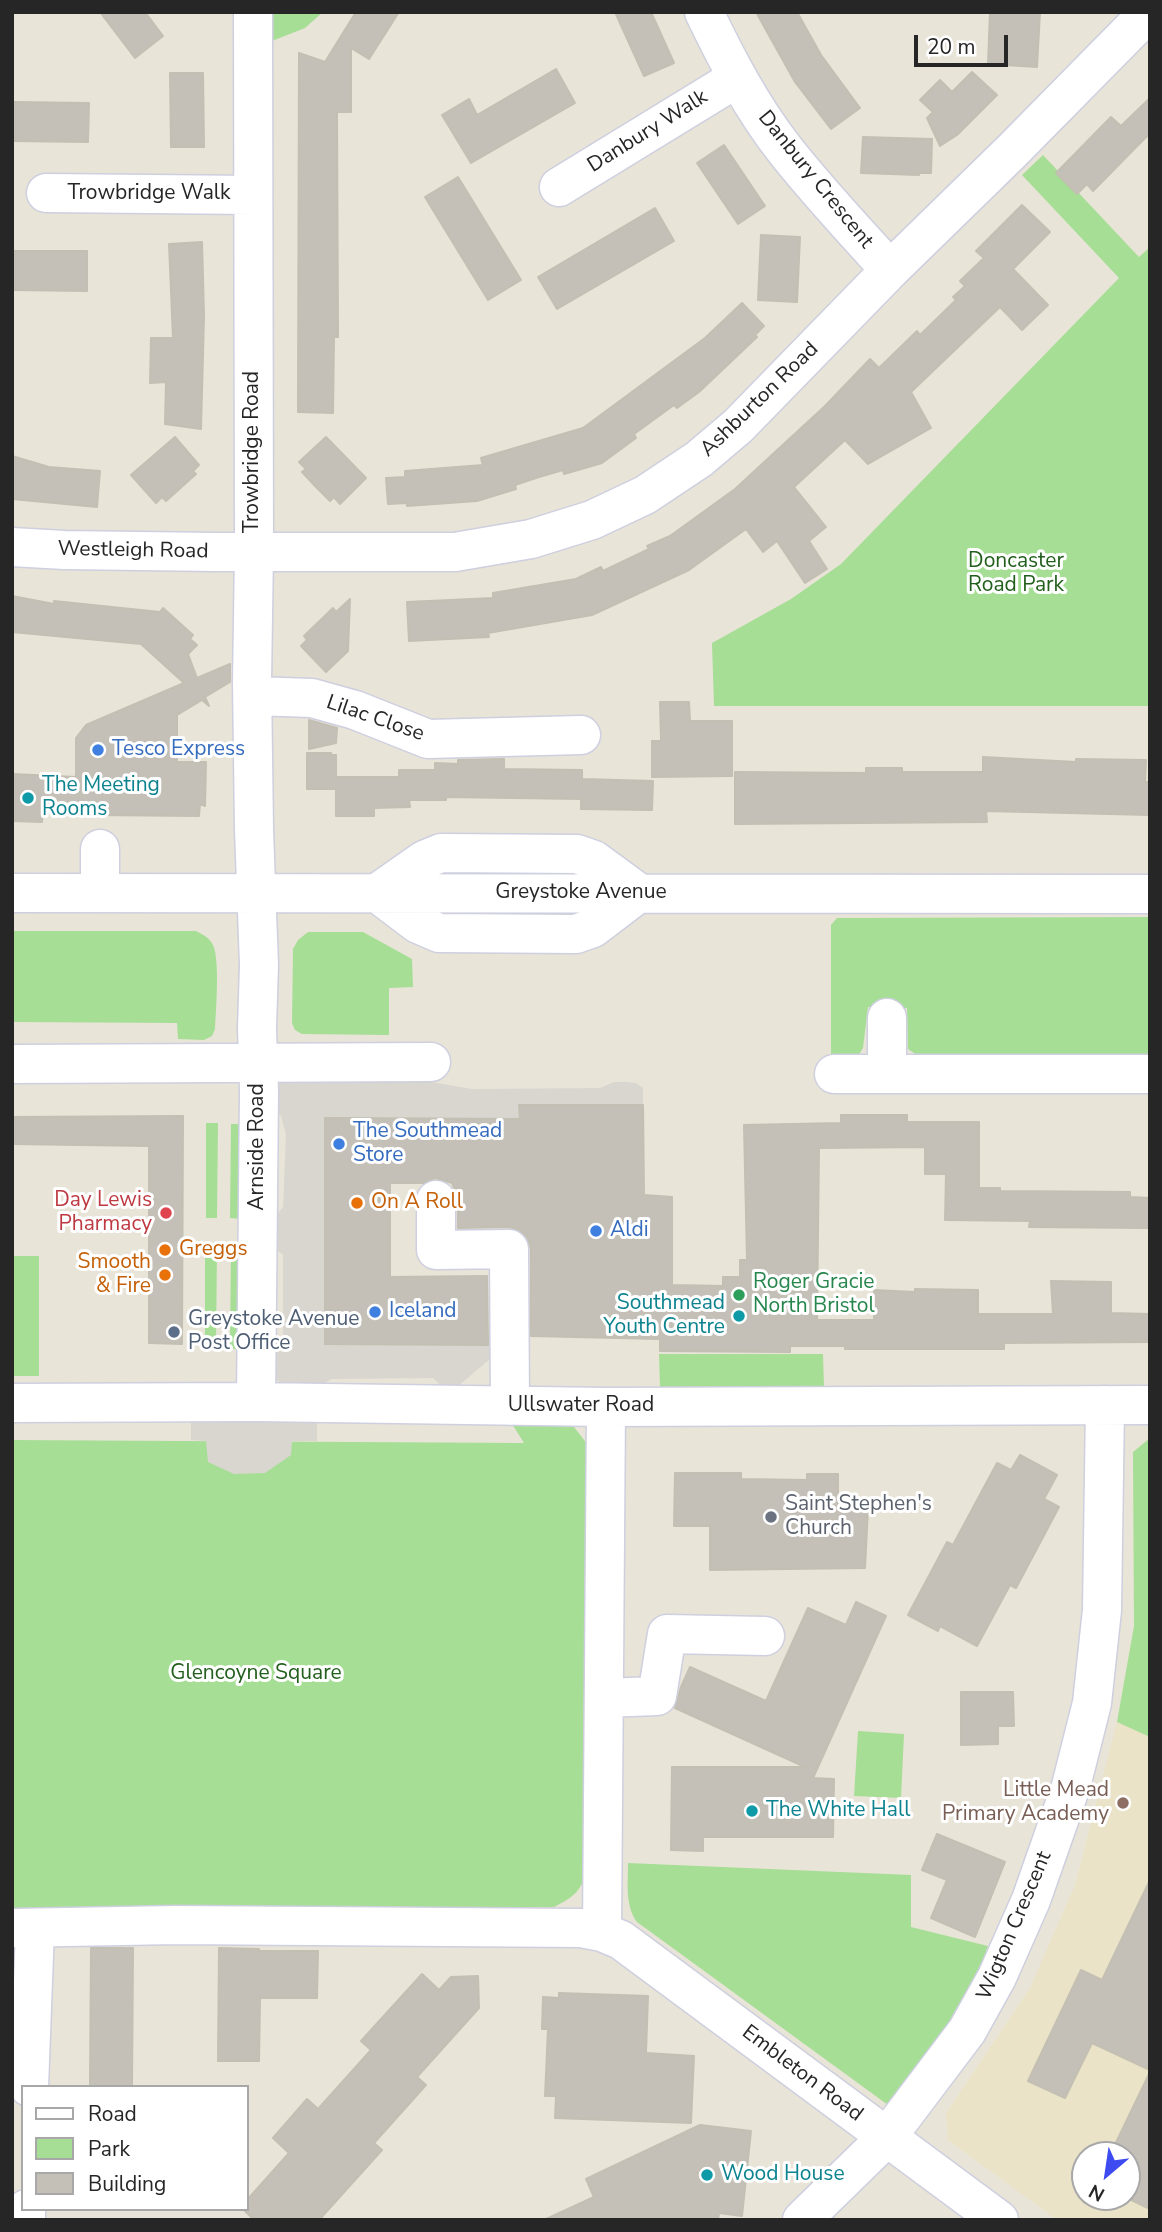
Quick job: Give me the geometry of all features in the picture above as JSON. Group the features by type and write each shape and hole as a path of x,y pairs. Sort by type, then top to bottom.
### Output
{"street":[{"name":"Trowbridge Road","path":"253,12 254,552 245,687 256,892"},
{"name":"Danbury Crescent","path":"704,12 737,78 784,148 890,270"},
{"name":"Ashburton Road","path":"254,552 455,552 531,539 592,520 645,495 699,459 738,426 890,270 1003,160 1132,18"},
{"name":"Danbury Walk","path":"559,187 737,78"},
{"name":"Trowbridge Walk","path":"46,193 252,195"},
{"name":"Westleigh Road","path":"12,547 254,552"},
{"name":"Lilac Close","path":"245,687 312,698 355,710 428,739 581,735"},
{"path":"100,849 100,892"},
{"name":"Arnside Road","path":"256,892 259,954 256,1402"},
{"name":"Greystoke Avenue","path":"12,893 1150,894"},
{"path":"887,1018 887,1074"},
{"path":"12,1064 431,1062"},
{"path":"834,1074 1150,1074"},
{"path":"436,1200 436,1250 509,1249 510,1406"},
{"name":"Ullswater Road","path":"12,1403 256,1402 606,1407 1150,1405"},
{"name":"Wigton Crescent","path":"802,2220 887,2137 967,2031 998,1977 1031,1900 1072,1786 1092,1703 1102,1610 1105,1405"},
{"path":"29,2085 24,1928 263,1925 581,1928 602,1932 606,1407"},
{"path":"604,1698 657,1696 667,1634 765,1636"},
{"name":"Embleton Road","path":"602,1932 621,1940 999,2220"}],"shaded area":[{"path":"390,1075 472,1089 600,1088 614,1082 636,1083 643,1088 643,1105 520,1105 520,1131 505,1119 332,1118 325,1124 325,1344 389,1345 413,1338 414,1345 496,1345 496,1354 457,1387 443,1388 433,1378 331,1379 318,1388 290,1388 275,1379 271,1352 283,1338 283,1255 270,1244 271,1222 283,1207 286,1135 281,1116 270,1103 275,1085 281,1079"},
{"path":"191,1415 317,1416 317,1441 292,1441 291,1455 265,1473 234,1474 208,1462 206,1441 191,1440"},
{"name":"Little Mead Primary Academy","path":"1150,1438 1150,2220 1057,2220 948,2140 946,2113 1030,1988 1075,1885 1117,1722 1134,1626 1133,1452"}],"green space":[{"path":"273,12 323,12 305,28 272,41"},
{"name":"Doncaster Road Park","path":"1043,155 1139,257 1150,247 1150,706 714,706 712,643 791,599 841,564 1119,278 1022,175"},
{"path":"1150,917 1150,1056 920,1057 908,1049 907,1008 868,1007 863,1048 856,1059 831,1058 831,925 837,918"},
{"path":"12,931 196,931 206,936 213,945 217,973 215,1029 212,1036 204,1040 178,1039 177,1023 12,1022"},
{"path":"308,932 363,932 412,959 413,987 389,988 389,1035 302,1034 295,1030 292,1023 293,949 298,940"},
{"path":"206,1123 218,1123 217,1218 206,1218"},
{"path":"231,1124 242,1124 242,1219 230,1218"},
{"path":"231,1245 242,1245 241,1349 230,1349"},
{"path":"205,1248 217,1249 216,1346 205,1346"},
{"path":"12,1256 39,1256 39,1376 12,1376"},
{"path":"659,1354 823,1354 824,1387 660,1388"},
{"name":"Glencoyne Square","path":"509,1419 553,1419 574,1427 588,1445 588,1866 580,1887 573,1896 554,1907 12,1910 12,1440 524,1443"},
{"path":"1150,1438 1150,1737 1117,1722 1134,1626 1133,1452"},
{"path":"858,1731 904,1734 901,1798 854,1796"},
{"path":"628,1863 911,1875 911,1927 988,1946 980,1968 958,2009 888,2105 637,1922 629,1902"}],"building":[{"path":"100,12 145,12 163,36 135,58"},
{"path":"356,12 399,12 369,59 351,48 351,112 337,112 338,337 334,337 333,413 298,412 299,53 325,62"},
{"path":"615,12 651,12 674,63 644,76"},
{"path":"756,12 797,12 821,55 860,108 831,129 795,82"},
{"path":"990,12 1040,12 1037,67 988,64"},
{"path":"556,69 575,103 471,163 442,115 469,99 477,115"},
{"path":"972,72 997,95 957,135 940,146 927,118 933,112 920,100 940,80 952,92"},
{"path":"170,73 203,73 204,147 171,147"},
{"path":"1150,98 1150,133 1093,191 1087,184 1077,194 1056,173 1111,117 1121,126"},
{"path":"12,102 89,103 88,142 12,141"},
{"path":"863,137 932,139 931,173 861,173"},
{"path":"724,145 765,206 738,224 697,163"},
{"path":"458,177 521,280 488,300 425,197"},
{"path":"1022,205 1050,232 1013,269 1048,305 1022,330 1000,307 911,392 931,428 868,464 845,440 794,487 826,527 809,541 827,569 805,583 777,541 763,552 746,529 689,570 592,615 488,633 489,637 409,641 407,602 493,598 493,593 576,579 601,567 603,571 670,536 735,489 825,406 870,359 879,368 917,331 920,335 956,300 953,297 965,286 960,281 984,258 976,251"},
{"path":"655,208 674,241 557,309 538,277"},
{"path":"761,235 800,237 797,302 758,300"},
{"path":"202,242 204,316 201,429 165,424 166,382 150,383 151,338 173,338 169,244"},
{"path":"12,251 87,251 87,291 12,290"},
{"path":"742,303 764,326 755,335 757,337 699,392 677,408 674,405 634,434 636,438 602,463 564,474 563,470 539,477 515,485 516,489 477,501 407,506 407,503 388,504 386,478 405,477 405,471 483,465 481,458 583,428 705,338"},
{"path":"175,437 199,465 193,471 196,474 166,501 162,497 156,503 131,475"},
{"path":"326,437 366,478 340,504 334,497 330,501 316,487 302,472 306,469 299,462"},
{"path":"12,456 49,467 100,471 97,507 12,499"},
{"path":"12,596 54,604 54,601 160,612 163,608 193,635 190,639 197,645 188,654 197,678 230,664 230,682 205,697 209,706 202,700 177,715 177,762 206,762 205,806 200,804 199,816 95,815 95,803 43,802 42,822 12,821 12,774 76,777 76,738 86,725 184,683 141,644 12,632"},
{"path":"350,599 348,651 326,672 301,646 307,640 304,636 333,608 336,612"},
{"path":"660,702 689,702 690,721 732,721 732,776 652,777 652,741 661,741"},
{"path":"309,720 337,728 336,743 309,749"},
{"path":"307,753 336,755 336,777 399,777 399,770 435,770 435,763 458,764 458,760 504,759 504,769 582,770 582,779 653,781 652,810 581,809 581,799 446,797 446,800 409,800 410,807 374,808 374,816 336,816 336,789 307,789"},
{"path":"983,757 1076,762 1076,759 1146,760 1145,782 1150,782 1150,815 986,811 987,822 735,824 735,772 866,773 866,768 902,768 902,772 983,772"},
{"path":"519,1105 643,1105 644,1195 672,1197 672,1285 723,1286 723,1277 740,1277 740,1260 747,1260 744,1125 841,1123 841,1115 907,1115 907,1122 979,1122 979,1188 1000,1188 1000,1191 1130,1192 1130,1197 1150,1198 1150,1228 1029,1227 1030,1221 945,1220 946,1174 925,1174 925,1147 819,1148 817,1320 874,1320 874,1290 978,1290 978,1314 1053,1314 1051,1281 1111,1282 1111,1313 1150,1314 1150,1342 1004,1343 1004,1349 845,1349 845,1346 790,1346 790,1352 660,1351 660,1339 531,1336 531,1249 527,1237 519,1230 509,1227 458,1228 458,1200 452,1183 435,1178 423,1183 390,1183 390,1277 487,1276 488,1345 325,1344 325,1118 520,1119"},
{"path":"183,1116 182,1344 149,1343 149,1146 12,1144 12,1117"},
{"path":"1020,1455 1057,1475 1044,1499 1059,1507 1016,1588 1010,1585 977,1646 940,1626 938,1631 908,1615 947,1542 953,1545 997,1463 1011,1470"},
{"name":"Saint Stephen's Church","path":"675,1473 741,1473 741,1479 807,1480 807,1474 838,1474 838,1498 852,1500 851,1508 868,1509 865,1568 710,1570 710,1526 674,1526"},
{"path":"856,1602 886,1616 813,1778 834,1779 833,1837 703,1837 703,1851 671,1850 672,1767 805,1767 675,1708 690,1667 766,1701 808,1608 846,1625"},
{"path":"961,1692 1013,1692 1014,1726 998,1726 998,1744 961,1745"},
{"path":"937,1834 1005,1862 975,1937 931,1918 947,1880 922,1870"},
{"path":"1150,1880 1150,2070 1092,2043 1065,2098 1028,2081 1081,1970 1102,1980"},
{"path":"91,1948 133,1948 132,2085 90,2085"},
{"path":"219,1948 318,1951 317,1998 260,1998 259,2061 218,2061"},
{"path":"422,1974 439,1990 451,1977 478,1976 479,2008 417,2077 426,2085 374,2143 382,2150 319,2220 254,2220 245,2211 248,2211 248,2199 289,2153 273,2138 307,2099 318,2109 371,2050 361,2041"},
{"path":"559,1993 648,1996 646,2053 694,2056 691,2123 555,2118 556,2096 545,2096 548,2029 542,2029 543,1997 559,1998"},
{"path":"1150,2072 1150,2209 1141,2205 1141,2141 1117,2141"},
{"name":"Wood House","path":"700,2125 751,2131 742,2216 719,2213 718,2220 544,2220 594,2197 586,2179"}],"place":[{"name":"Tesco Express","path":"98,750"},
{"name":"The Meeting Rooms","path":"28,798"},
{"name":"The Southmead Store","path":"339,1144"},
{"name":"On A Roll","path":"357,1203"},
{"name":"Day Lewis Pharmacy","path":"166,1213"},
{"name":"Aldi","path":"596,1231"},
{"name":"Greggs","path":"165,1250"},
{"name":"Smooth & Fire","path":"165,1275"},
{"name":"Roger Gracie North Bristol","path":"739,1295"},
{"name":"Iceland","path":"375,1312"},
{"name":"Southmead Youth Centre","path":"739,1316"},
{"name":"Greystoke Avenue Post Office","path":"174,1332"},
{"name":"Saint Stephen's Church","path":"771,1517"},
{"name":"Little Mead Primary Academy","path":"1123,1803"},
{"name":"The White Hall","path":"752,1811"},
{"name":"Wood House","path":"707,2175"}]}
